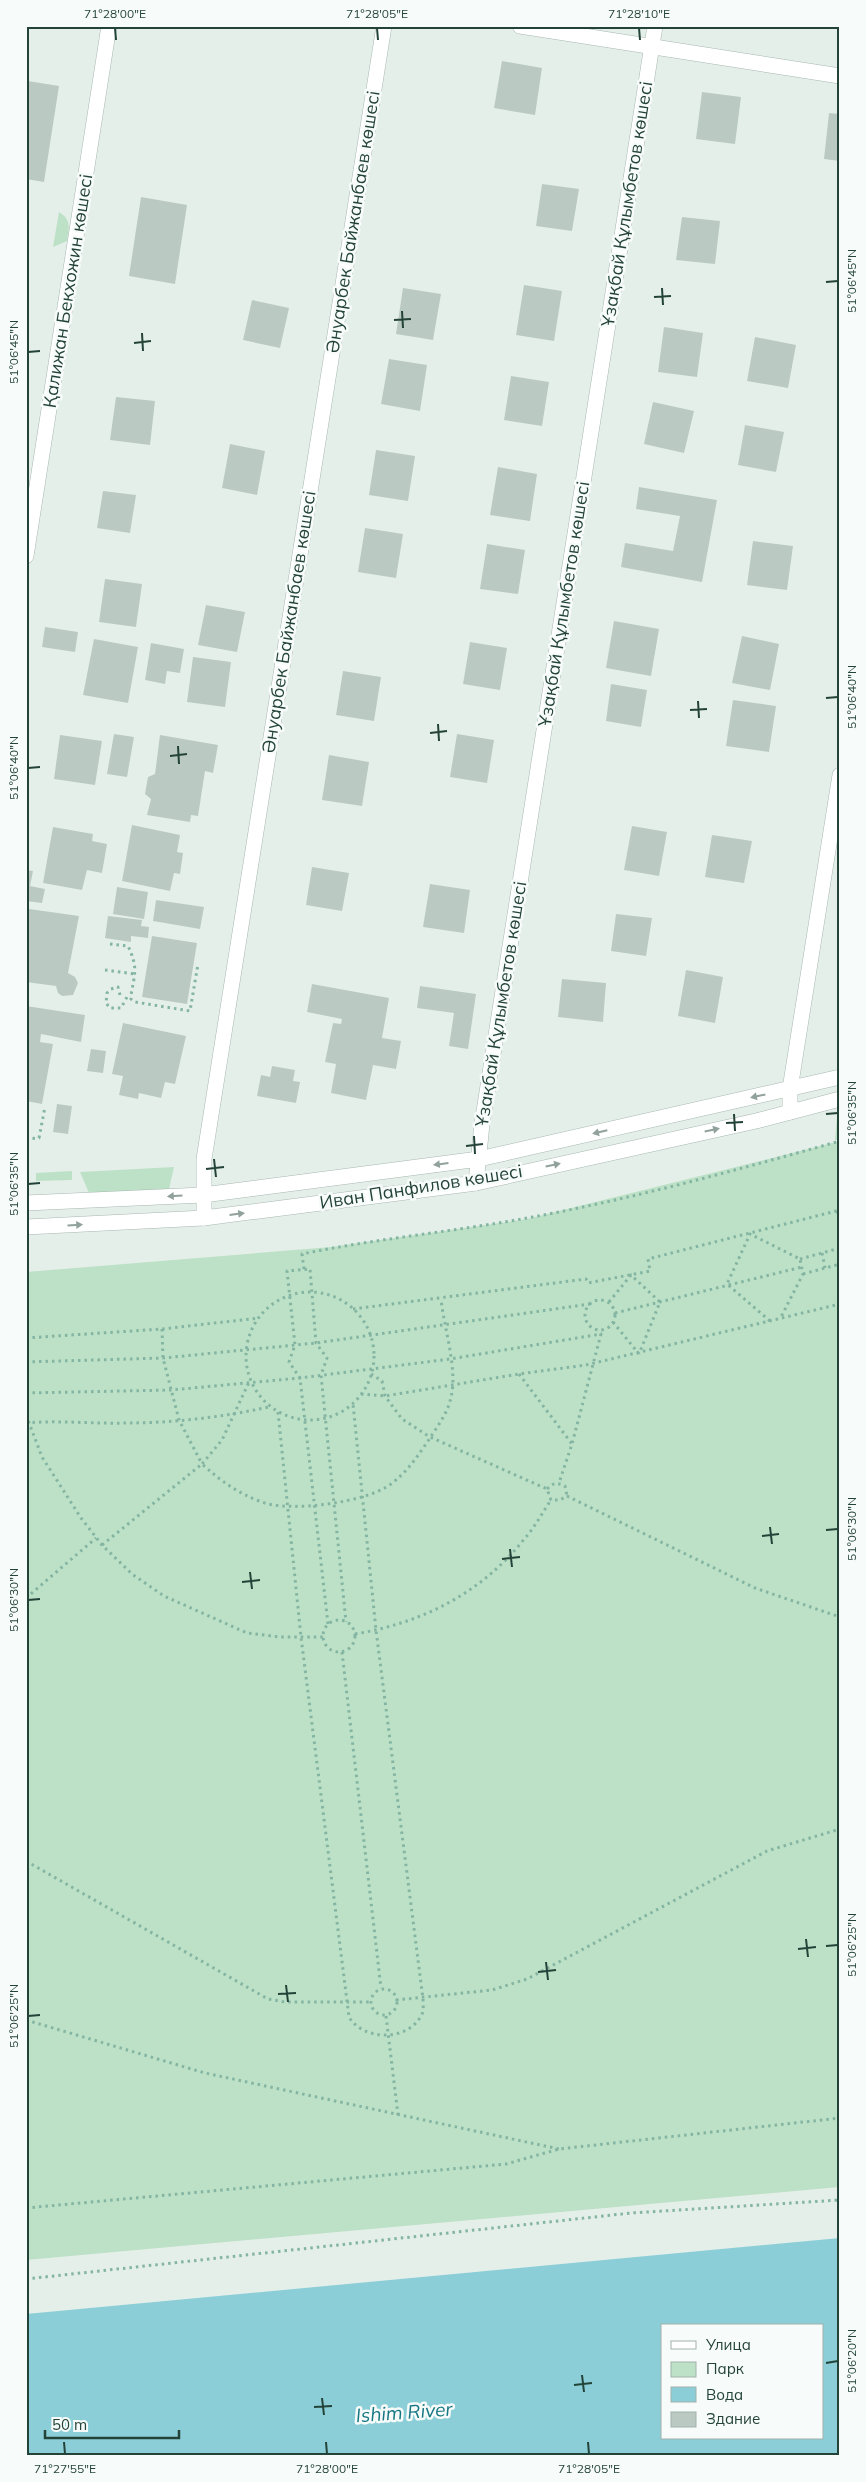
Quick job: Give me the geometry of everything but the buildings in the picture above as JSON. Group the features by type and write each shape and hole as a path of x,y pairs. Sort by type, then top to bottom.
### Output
{"street":[{"name":"Қалижан Бекхожин көшесі","path":"26,556 110,26"},
{"name":"Әнуарбек Байжанбаев көшесі","path":"204,1218 203,1195 206,1149 384,26"},
{"path":"520,26 840,76"},
{"name":"Ұзақбай Құлымбетов көшесі","path":"476,1182 482,1124 655,26"},
{"path":"790,1112 790,1090 840,775"},
{"name":"Иван Панфилов көшесі","path":"26,1204 203,1195 479,1159 790,1090 840,1077"},
{"name":"Иван Панфилов көшесі","path":"26,1227 204,1218 476,1182 790,1112 840,1099"}],"path":[{"path":"110,944 128,946 137,968 131,997 135,1002 190,1011 198,964"},
{"path":"105,970 135,974"},
{"path":"120,995 118,987 111,989 107,993 106,1003 110,1008 121,1008 126,1003 127,997 131,997"},
{"path":"26,1139 39,1138 44,1107"},
{"path":"304,1269 302,1254 344,1245 538,1216 674,1187 840,1141"},
{"path":"353,1309 586,1279 588,1283 650,1271 648,1259 838,1211 840,1222"},
{"path":"750,1234 800,1259 840,1248"},
{"path":"727,1284 750,1234"},
{"path":"822,1253 825,1268"},
{"path":"780,1319 803,1274 800,1259"},
{"path":"803,1274 840,1264"},
{"path":"615,1313 802,1267"},
{"path":"328,1624 336,1620 346,1622 352,1627 355,1634 352,1645 342,1652 332,1651 326,1646 323,1637 328,1624 300,1378 289,1362 295,1345 287,1271 304,1269 310,1269 316,1343 327,1358 321,1375 346,1622"},
{"path":"631,1275 660,1302"},
{"path":"609,1302 631,1275"},
{"path":"727,1284 770,1322"},
{"path":"102,1545 202,1464 222,1440 249,1382 246,1350 251,1332 258,1318 279,1300 312,1292 336,1298 353,1309 364,1322 374,1352 372,1374 361,1394 353,1404 342,1412 326,1418 305,1420 278,1412 270,1407 249,1382"},
{"path":"162,1330 163,1358 179,1420 202,1464 226,1486 264,1503 287,1506 315,1505 362,1498 390,1485 412,1466 446,1413 453,1386 441,1299"},
{"path":"26,1362 163,1358 316,1343 590,1304 599,1300 609,1302"},
{"path":"559,1483 572,1444 591,1364 601,1332 612,1322 615,1313 609,1302"},
{"path":"639,1354 660,1302"},
{"path":"590,1304 586,1312 587,1321 593,1328 601,1332"},
{"path":"361,1394 385,1396 591,1364 639,1354 840,1304"},
{"path":"26,1338 162,1330 258,1318"},
{"path":"612,1322 639,1354"},
{"path":"26,1393 171,1390 300,1378 450,1359 601,1332"},
{"path":"372,1374 382,1381 385,1396 402,1419 430,1437 547,1489 551,1500"},
{"path":"519,1374 572,1444"},
{"path":"278,1412 301,1637 348,2017 353,2024 365,2032 388,2035 402,2033 413,2026 422,2014 423,1999 376,1630 353,1404"},
{"path":"28,1423 128,1423 179,1420 234,1414 270,1407"},
{"path":"26,1415 42,1456 96,1538 132,1574 164,1596 247,1633 323,1637"},
{"path":"547,1489 553,1484 559,1483 565,1486 567,1496"},
{"path":"551,1500 560,1500 567,1496"},
{"path":"567,1496 755,1588 840,1618"},
{"path":"355,1634 411,1621 460,1597 495,1571 519,1545 551,1500"},
{"path":"26,1598 96,1538"},
{"path":"342,1652 382,1988"},
{"path":"396,2000 423,1999 492,1990 527,1979 767,1851 840,1829"},
{"path":"26,1861 268,1999 285,2002 371,2002"},
{"path":"371,2002 378,2016 386,2016 395,2008 396,2000 393,1994 382,1988"},
{"path":"371,2002 375,1994 382,1988"},
{"path":"386,2016 398,2115"},
{"path":"26,2020 205,2074 559,2149"},
{"path":"26,2208 506,2164 559,2149 840,2118"},
{"path":"26,2278 631,2213 840,2200"}],"green space":[{"path":"59,212 68,221 67,241 53,247"},
{"path":"837,1116 840,1116 840,1139 835,1140"},
{"path":"840,1141 840,2187 26,2260 26,1272 331,1247 527,1219"},
{"path":"174,1167 169,1189 89,1193 80,1172"},
{"path":"72,1171 72,1180 36,1181 36,1173"}],"water":[{"name":"Ishim River","path":"840,2238 840,2456 26,2456 26,2314"}]}
